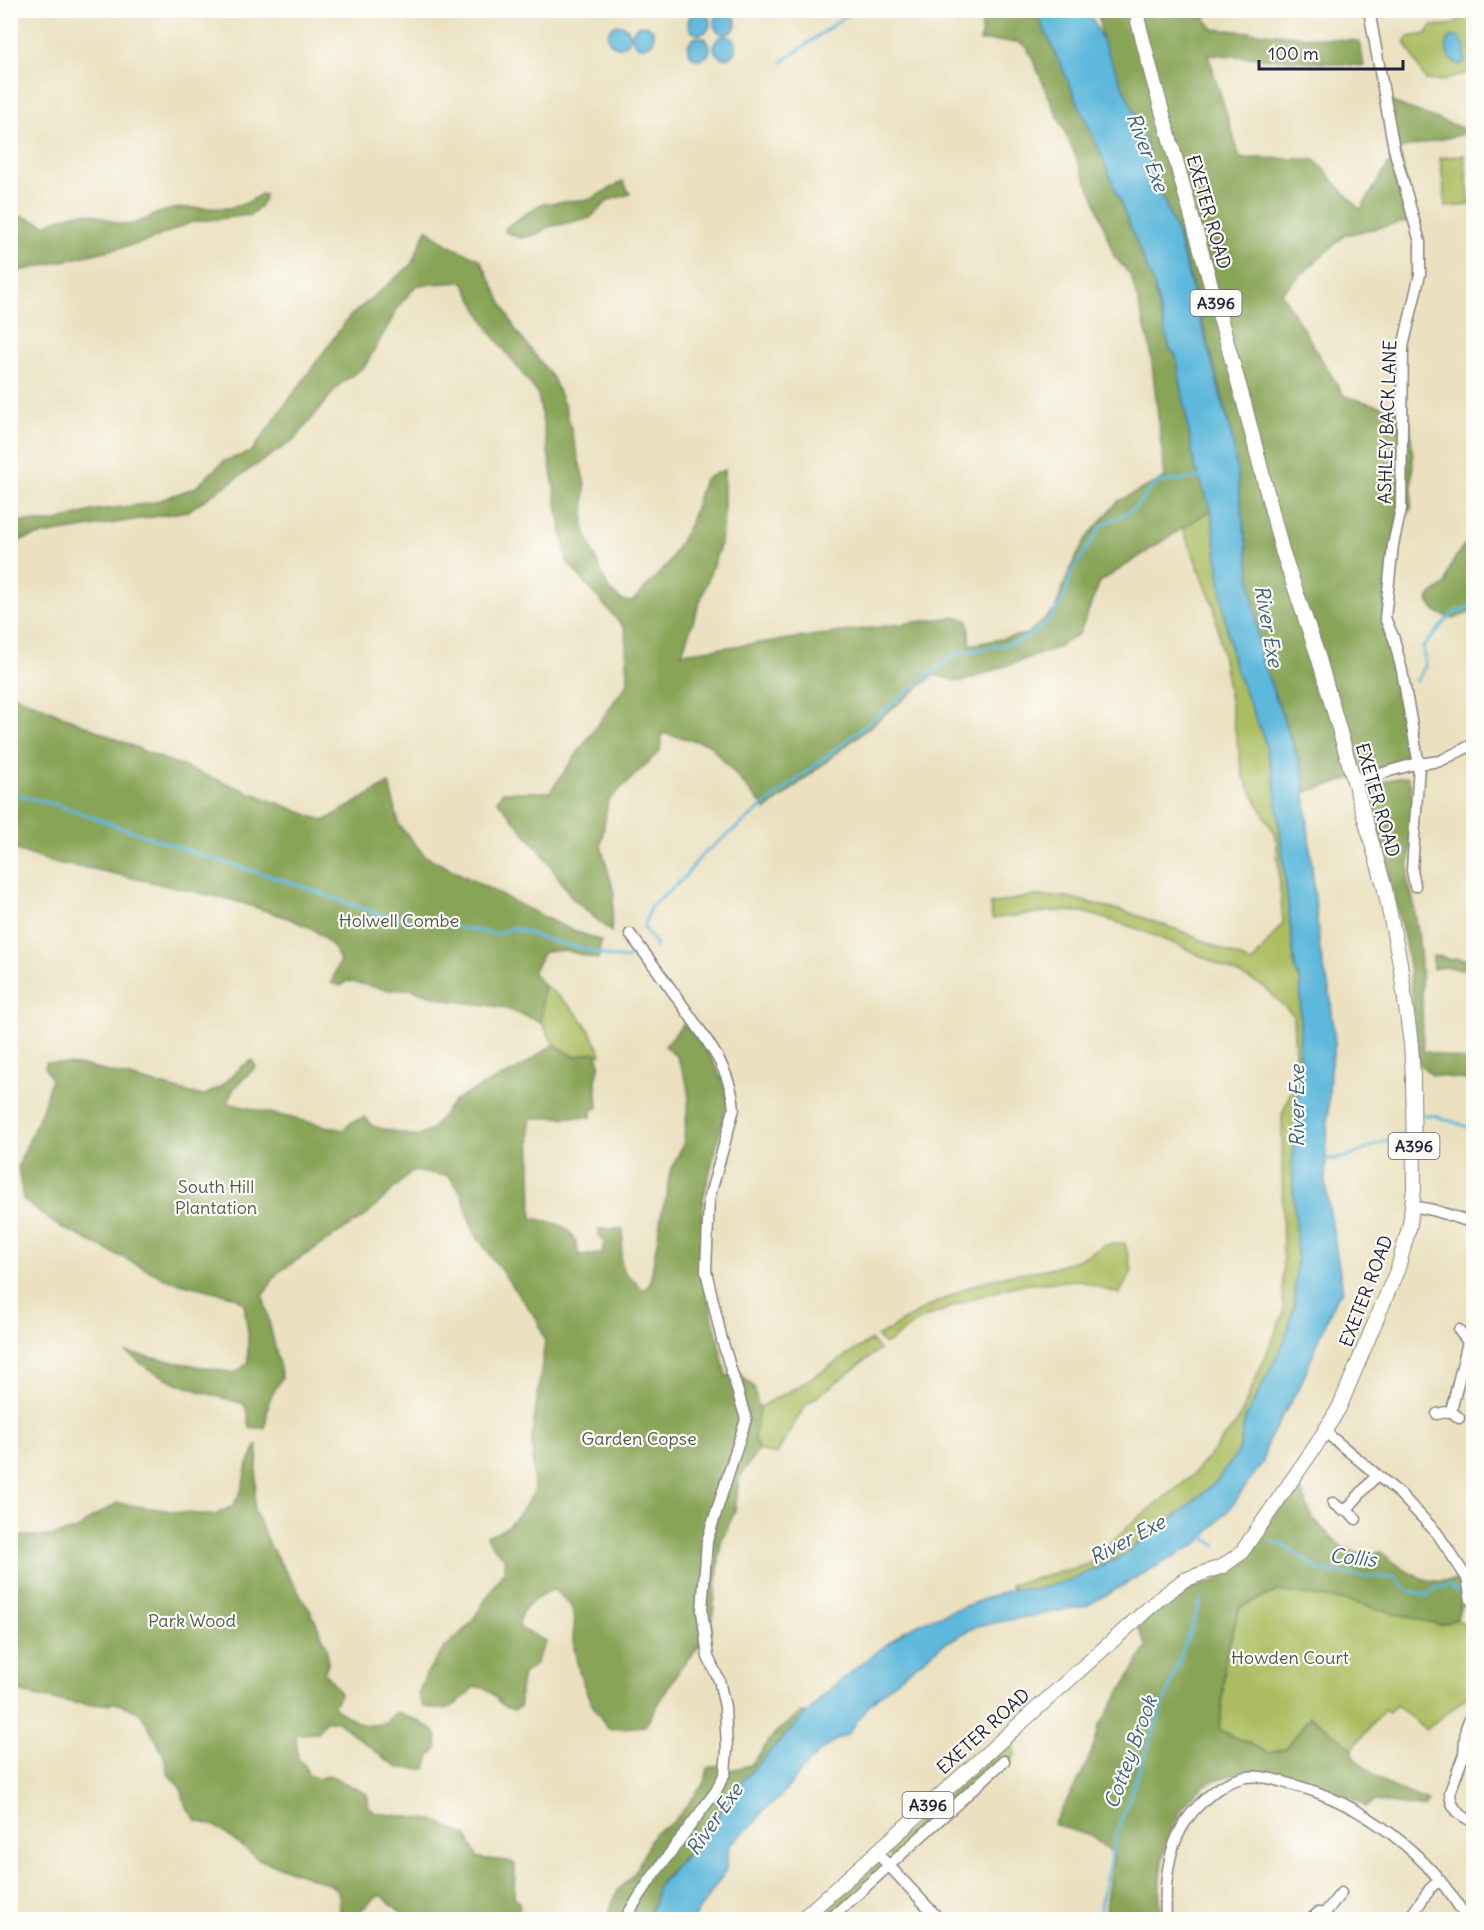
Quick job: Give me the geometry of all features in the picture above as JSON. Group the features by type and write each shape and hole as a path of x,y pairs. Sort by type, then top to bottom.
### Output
{"main road":[{"name":"EXETER ROAD","path":"801,1920 1159,1599 1184,1580 1233,1560 1247,1545 1339,1408 1398,1268 1408,1231 1412,1206 1413,1078 1400,963 1384,885 1318,656 1282,550 1244,403 1153,79 1137,10"}],"street":[{"name":"ASHLEY BACK LANE","path":"1369,10 1394,149 1420,242 1420,274 1404,347 1401,509 1393,545 1385,618 1395,639 1419,765"},
{"path":"1355,781 1440,761 1473,744"},
{"name":"EXETER ROAD","path":"1414,886 1412,870 1419,765"},
{"path":"624,1920 650,1880 716,1791 725,1773 727,1750 725,1707 719,1680 708,1657 702,1611 707,1541 746,1419 722,1340 706,1271 709,1199 734,1109 733,1096 712,1047 630,934"},
{"path":"1412,1206 1473,1223"},
{"path":"1437,1414 1455,1414 1471,1342 1459,1330"},
{"path":"1324,1431 1400,1494 1429,1524 1469,1573 1473,1604"},
{"path":"1333,1503 1342,1510 1347,1509 1376,1476"},
{"path":"1347,1509 1356,1519"},
{"path":"1473,1708 1466,1728 1464,1754 1450,1792 1455,1809 1473,1822"},
{"path":"829,1920 1004,1761"},
{"path":"1166,1920 1165,1885 1168,1868 1172,1850 1185,1822 1214,1791 1226,1783 1248,1777 1263,1777 1306,1788 1339,1800 1375,1820 1440,1880 1467,1920"},
{"path":"876,1852 940,1920"},
{"path":"1408,1920 1430,1889 1440,1880"},
{"path":"1310,1920 1318,1913 1327,1917 1341,1893"}],"green space":[{"path":"984,10 1036,11 1102,156 1154,286 1158,309 1176,355 1194,463 1211,510 1100,582 1079,634 1054,649 961,682 934,675 766,810 709,744 662,733 660,751 608,801 601,846 614,892 611,932 572,898 544,856 497,800 503,792 550,792 628,682 625,629 567,562 538,394 490,331 463,282 417,285 401,303 365,366 339,385 295,439 188,511 36,536 11,543 11,521 54,522 91,511 152,503 196,487 224,461 251,452 349,317 411,265 427,229 449,246 480,259 516,331 553,378 566,410 585,484 584,526 609,590 622,600 632,602 668,564 690,523 704,479 724,470 724,516 719,548 682,653 954,617 968,620 970,645 1027,634 1055,610 1070,569 1085,540 1118,501 1165,478 1150,346 1131,276 1114,256 1095,200 1027,47 1019,42 980,41"},
{"path":"1098,11 1209,11 1205,19 1213,29 1359,41 1364,66 1208,54 1240,158 1314,159 1360,210 1398,149 1389,101 1473,132 1399,149 1415,220 1345,235 1281,293 1344,396 1409,414 1413,457 1411,511 1401,509 1385,618 1394,639 1400,714 1407,756 1352,778 1306,792 1301,765 1261,658 1233,442 1218,379 1177,233 1157,185 1142,130 1102,42"},
{"path":"1461,11 1473,11 1470,72 1443,81 1426,80 1405,43 1409,37 1426,34 1432,26 1456,24"},
{"path":"1464,155 1470,205 1446,207 1440,158"},
{"path":"623,181 630,194 609,200 590,218 548,227 535,235 521,238 505,232 506,227 541,204 591,199"},
{"path":"261,194 265,195 262,204 250,215 192,222 145,242 11,273 11,216 22,216 46,225 70,215 85,213 119,224 130,224 168,210 237,206"},
{"path":"1211,510 1225,618 1234,666 1263,736 1274,778 1295,968 1301,983 1299,1064 1292,1164 1297,1255 1294,1309 1284,1343 1245,1419 1240,1451 1216,1482 1182,1511 1123,1555 1071,1580 1037,1589 1012,1589 1010,1585 1089,1564 1129,1525 1191,1477 1238,1421 1283,1314 1282,1115 1296,1077 1293,1015 1263,986 1180,946 1135,928 1084,912 1053,911 992,919 990,904 1032,896 1067,897 1127,912 1186,933 1252,963 1283,923 1276,837 1243,776 1214,607 1182,527"},
{"path":"1472,535 1473,611 1454,619 1435,610 1428,600 1432,594 1446,584 1452,564"},
{"name":"Holwell Combe","path":"10,693 151,754 324,821 389,783 399,825 425,856 558,924 601,941 598,959 564,950 544,952 533,973 543,984 541,1022 501,1007 447,1000 411,989 389,990 347,981 341,986 331,983 340,960 332,945 313,929 288,918 232,900 93,869 54,863 11,848"},
{"path":"1408,777 1411,786 1412,813 1408,885 1413,898 1418,929 1422,982 1423,1051 1473,1062 1473,1081 1432,1075 1419,1064 1404,937 1369,799 1380,784 1395,778"},
{"path":"1433,956 1449,960 1457,958 1473,960 1473,968 1433,969"},
{"path":"543,984 578,1014 601,1054 596,1055 595,1052 575,1057 554,1044 541,1022"},
{"name":"Garden Copse","path":"685,1022 710,1056 723,1081 728,1099 703,1199 701,1264 726,1376 740,1374 754,1387 759,1411 754,1436 758,1450 739,1478 735,1511 721,1542 711,1632 681,1667 645,1726 609,1729 589,1698 580,1675 573,1638 575,1621 573,1611 554,1590 529,1603 519,1621 520,1628 546,1641 535,1665 523,1674 520,1707 514,1710 506,1707 489,1691 480,1687 474,1687 463,1699 446,1709 432,1709 423,1706 418,1694 426,1674 444,1649 471,1623 505,1569 502,1555 492,1546 487,1536 507,1527 521,1512 534,1492 532,1436 545,1342 538,1321 473,1232 462,1194 449,1176 412,1171 367,1215 277,1273 263,1296 282,1377 269,1401 265,1428 250,1428 244,1404 168,1379 127,1353 235,1373 248,1363 248,1333 244,1304 236,1297 168,1280 57,1225 23,1200 18,1166 43,1107 51,1079 45,1068 46,1062 86,1066 203,1096 222,1086 241,1067 253,1060 256,1067 234,1088 227,1103 343,1130 352,1122 365,1117 372,1126 417,1137 431,1130 454,1101 515,1071 554,1044 575,1057 595,1052 600,1063 596,1081 598,1108 593,1109 591,1117 530,1118 532,1218 555,1223 570,1231 579,1255 602,1254 604,1242 599,1235 599,1229 623,1229 622,1268 643,1290 650,1284 669,1175 683,1144 689,1098 687,1083 677,1057 665,1046"},
{"path":"1125,1243 1132,1271 1119,1294 1078,1280 1019,1285 974,1298 920,1320 885,1345 877,1337 925,1308 973,1285 1006,1275 1053,1268 1080,1259 1105,1245"},
{"path":"871,1340 879,1350 805,1406 776,1455 758,1450 754,1436 758,1408 797,1387"},
{"name":"Park Wood","path":"257,1445 254,1510 270,1546 311,1612 327,1647 328,1664 324,1673 340,1694 334,1706 352,1720 363,1724 386,1723 394,1712 411,1718 436,1733 438,1747 430,1756 426,1769 399,1768 337,1721 325,1721 317,1733 296,1734 298,1759 305,1766 308,1775 319,1779 329,1775 367,1794 369,1807 376,1813 433,1820 467,1836 477,1857 515,1864 514,1896 520,1905 517,1919 409,1919 381,1895 372,1900 352,1919 340,1919 339,1893 331,1885 258,1859 215,1826 197,1821 185,1805 182,1790 168,1774 164,1756 139,1712 116,1703 90,1705 54,1700 26,1694 11,1686 11,1536 52,1536 76,1530 117,1503 215,1515 233,1506 242,1489 246,1469"},
{"path":"1296,1484 1301,1490 1312,1518 1343,1548 1361,1555 1381,1552 1400,1567 1427,1580 1462,1579 1462,1602 1457,1619 1441,1625 1348,1601 1277,1591 1240,1607 1225,1659 1220,1730 1269,1753 1286,1749 1310,1716 1353,1748 1353,1757 1386,1784 1428,1801 1424,1808 1374,1801 1365,1807 1360,1802 1311,1784 1259,1774 1234,1775 1211,1782 1192,1796 1176,1820 1170,1834 1161,1871 1161,1920 1107,1919 1106,1899 1114,1854 1090,1836 1053,1824 1092,1752 1099,1727 1147,1647 1138,1628 1172,1594 1216,1581 1241,1561"},
{"name":"Howden Court","path":"1278,1591 1348,1601 1440,1625 1457,1619 1473,1630 1469,1659 1473,1677 1473,1692 1426,1730 1396,1705 1389,1713 1384,1710 1353,1748 1310,1716 1286,1749 1269,1753 1220,1730 1225,1659 1240,1607"},
{"path":"802,1712 808,1714 776,1745 714,1819 695,1847 688,1851 657,1887 655,1904 643,1919 609,1919 607,1915 618,1890 634,1874 654,1833 670,1825 681,1813 705,1782 708,1768 718,1765 730,1770 751,1765 776,1732"},
{"path":"1013,1739 1015,1756 893,1856 889,1855 889,1848"},
{"path":"873,1864 879,1865 879,1868 824,1919 808,1920"}],"water":[{"name":"River Exe","path":"1036,11 1089,11 1142,130 1157,185 1177,233 1233,442 1261,658 1303,773 1320,952 1330,993 1335,1045 1330,1070 1325,1183 1343,1291 1335,1300 1301,1384 1267,1443 1263,1462 1231,1507 1200,1542 1086,1606 977,1626 942,1645 869,1705 849,1733 831,1743 811,1760 778,1799 762,1812 754,1824 732,1842 729,1846 725,1872 693,1919 643,1919 655,1904 657,1888 706,1833 743,1780 830,1689 904,1631 927,1620 1012,1589 1037,1589 1071,1580 1120,1557 1182,1511 1216,1482 1239,1451 1245,1419 1284,1343 1294,1309 1297,1255 1292,1164 1299,1064 1301,983 1295,968 1274,778 1263,736 1234,666 1225,618 1211,510 1194,463 1176,355 1170,349 1154,286 1102,156"},
{"path":"699,12 707,15 710,23 707,31 699,34 691,31 688,23 691,15"},
{"path":"725,12 733,15 736,23 733,31 725,34 717,31 714,23 717,15"},
{"path":"619,25 627,28 630,36 627,44 619,47 611,44 608,36 611,28"},
{"path":"643,25 651,28 654,36 651,44 643,47 635,44 632,36 635,28"},
{"path":"725,36 733,39 736,47 733,55 725,58 717,55 714,47 717,39"},
{"path":"1452,36 1460,38 1465,48 1465,62 1459,65 1448,56 1447,42"},
{"path":"699,37 707,40 710,48 707,56 699,59 691,56 688,48 691,40"}],"waterway":[{"path":"782,62 854,10"},
{"path":"655,948 656,944 644,928 650,907 683,879 702,855 956,654 1018,642 1051,618 1064,598 1071,573 1102,525 1134,509 1156,483 1203,477"},
{"path":"1416,682 1425,667 1423,647 1452,614 1474,605"},
{"path":"10,793 54,804 207,857 290,882 381,915 497,934 513,928 610,957 625,959 637,955"},
{"path":"1424,1115 1436,1116 1474,1129"},
{"path":"1323,1160 1348,1157 1403,1133"},
{"name":"Cottey Brook","path":"1201,1535 1217,1546"},
{"name":"Collis","path":"1273,1542 1285,1546 1321,1571 1355,1576 1395,1577 1407,1590 1427,1596 1435,1588 1448,1585 1455,1591 1461,1590"},
{"name":"Cottey Brook","path":"1102,1920 1101,1901 1116,1834 1202,1598"}],"park label":[{"name":"South Hill Plantation","path":"216,1196"}]}
